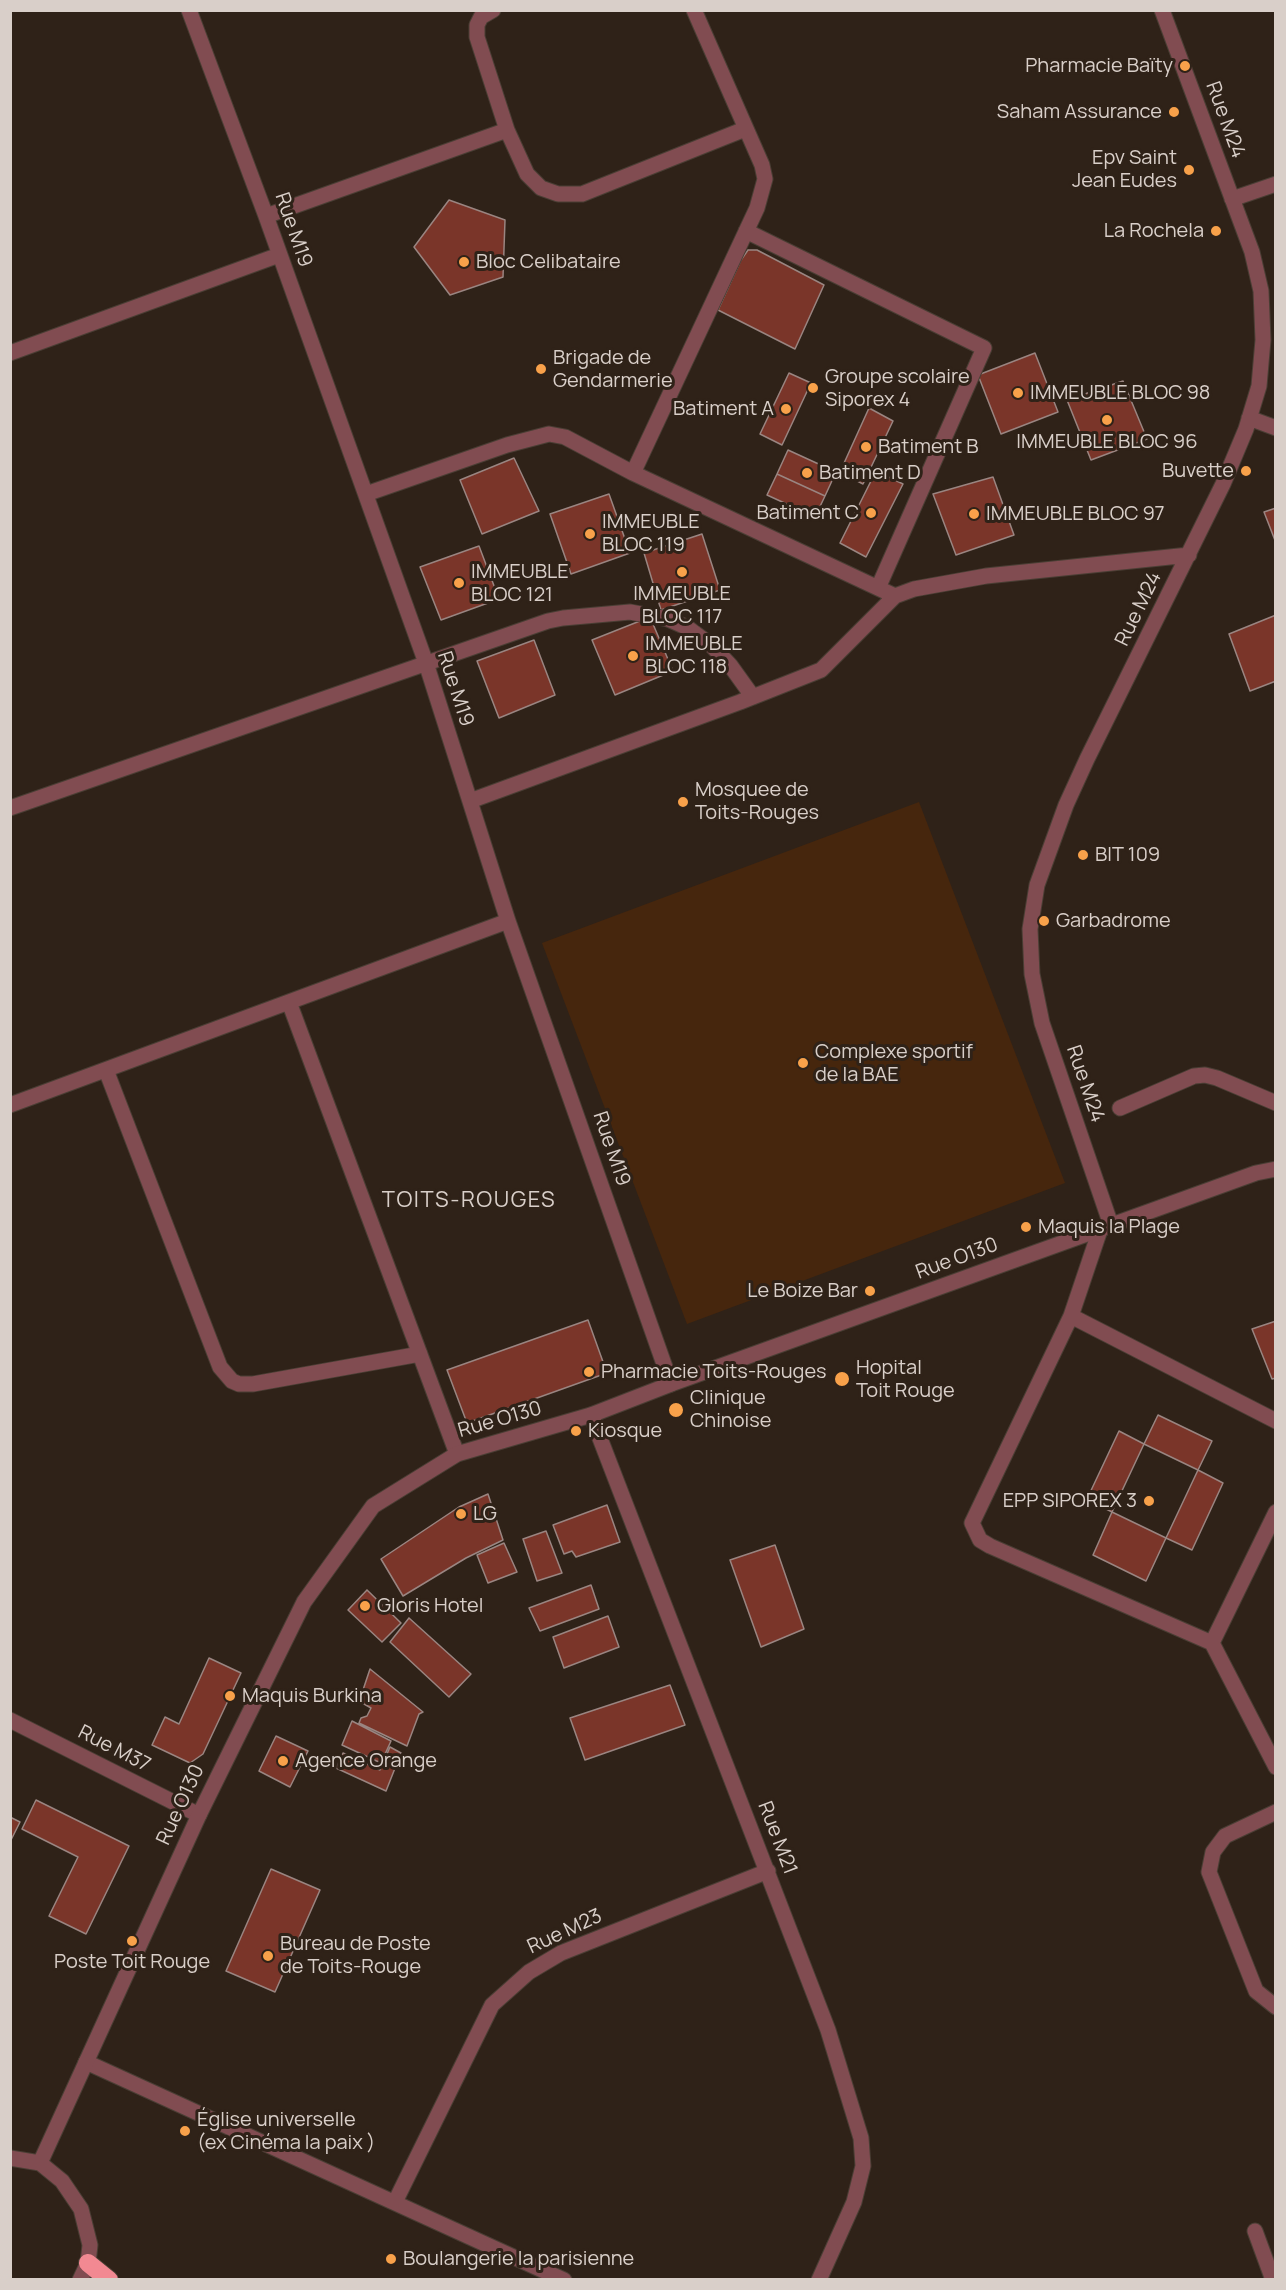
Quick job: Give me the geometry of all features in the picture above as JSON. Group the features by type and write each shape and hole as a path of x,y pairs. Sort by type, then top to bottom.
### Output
{"highway":[{"path":"84,2271 109,2280"}],"street":[{"name":"Rue M19","path":"189,10 266,216 426,663 508,921 671,1384"},
{"path":"493,10 481,17 477,26 477,37 507,130 527,174 542,188 558,194 582,194 745,129"},
{"path":"633,473 757,208 765,179 762,165 694,10"},
{"name":"Rue M24","path":"1106,1228 1042,1023 1032,974 1030,929 1037,885 1066,805 1223,484 1259,386 1263,340 1261,291 1252,252 1162,10"},
{"path":"266,216 507,130"},
{"path":"1232,199 1275,184"},
{"path":"746,231 984,348 878,588"},
{"path":"10,353 279,255"},
{"path":"1249,418 1275,428"},
{"path":"366,494 507,445 549,434 564,437 633,473 895,596"},
{"path":"470,801 753,697 821,669 895,596 925,586 986,576 1189,555"},
{"path":"10,808 548,621 609,613 650,614 668,619 688,628 712,646 730,665 753,697"},
{"path":"10,1105 508,921"},
{"path":"289,1002 457,1454"},
{"path":"106,1070 220,1367 232,1381 238,1384 253,1384 420,1354"},
{"path":"1120,1108 1194,1076 1205,1075 1217,1077 1275,1103"},
{"name":"Rue O130","path":"40,2163 199,1815 304,1602 373,1506 457,1454 591,1415 671,1384 1257,1173 1275,1169"},
{"path":"1106,1228 1071,1316 972,1523 980,1540 990,1546 1212,1643 1275,1767"},
{"path":"1071,1316 1275,1421"},
{"name":"Rue M21","path":"591,1415 828,2030 861,2138 863,2166 854,2202 819,2280"},
{"path":"1212,1643 1275,1512"},
{"name":"Rue M37","path":"10,1720 199,1815"},
{"path":"1275,1812 1225,1836 1213,1852 1209,1872 1256,1991 1275,2007"},
{"name":"Rue M23","path":"394,2202 492,2005 529,1972 561,1953 768,1871"},
{"path":"87,2062 564,2280"},
{"path":"10,2158 40,2163 62,2181 81,2208 90,2245 84,2271"},
{"path":"1255,2231 1273,2280"}],"shaded area":[{"name":"Complexe sportif de la BAE","path":"919,802 1065,1183 687,1324 542,943"}],"building":[{"name":"Bloc Celibataire","path":"449,200 505,220 503,277 450,295 414,247"},
{"path":"748,250 757,250 824,285 795,349 718,310"},
{"name":"IMMEUBLE BLOC 98","path":"1035,353 1058,412 1001,434 978,375"},
{"name":"Batiment A","path":"789,373 811,383 782,445 760,434"},
{"name":"IMMEUBLE BLOC 96","path":"1123,381 1147,439 1091,460 1067,400"},
{"name":"Batiment B","path":"869,408 893,421 863,484 840,472"},
{"name":"Batiment D","path":"788,450 836,472 825,496 777,474"},
{"path":"514,458 539,511 482,534 460,480"},
{"name":"Batiment C","path":"876,471 903,484 866,557 840,543"},
{"path":"777,474 825,496 815,517 767,495"},
{"name":"IMMEUBLE BLOC 97","path":"993,477 1014,535 956,555 933,494"},
{"name":"IMMEUBLE BLOC 119","path":"609,494 630,553 571,574 550,514"},
{"path":"1276,508 1276,543 1264,512"},
{"name":"IMMEUBLE BLOC 117","path":"702,534 720,590 661,610 644,553"},
{"name":"IMMEUBLE BLOC 121","path":"479,546 499,599 441,620 420,567"},
{"path":"1276,615 1276,681 1250,691 1229,634"},
{"name":"IMMEUBLE BLOC 118","path":"650,617 673,671 615,695 592,640"},
{"path":"534,640 555,695 499,718 477,661"},
{"path":"588,1320 607,1373 467,1423 447,1370"},
{"path":"1276,1321 1276,1378 1272,1379 1252,1329"},
{"path":"1158,1415 1212,1441 1198,1470 1144,1444"},
{"path":"1119,1431 1144,1444 1112,1512 1087,1499"},
{"path":"1198,1470 1223,1483 1192,1550 1166,1538"},
{"path":"488,1494 503,1540 466,1558 403,1596 381,1559 459,1507"},
{"path":"607,1505 620,1542 576,1557 572,1551 564,1554 553,1525"},
{"path":"1112,1512 1166,1538 1146,1581 1093,1555"},
{"path":"546,1531 562,1573 537,1581 523,1539"},
{"path":"504,1543 517,1572 488,1583 477,1555"},
{"path":"775,1545 804,1629 761,1647 730,1560"},
{"path":"591,1585 599,1609 540,1631 529,1608"},
{"path":"367,1590 401,1623 382,1642 348,1610"},
{"path":"608,1616 619,1647 564,1668 553,1637"},
{"path":"409,1618 471,1674 449,1697 390,1642"},
{"path":"209,1658 241,1673 203,1754 190,1763 152,1745 165,1717 179,1724"},
{"path":"370,1669 423,1712 419,1714 407,1746 359,1723 361,1718 367,1716 371,1708 352,1697 357,1688 363,1690"},
{"path":"670,1685 685,1725 585,1760 570,1718"},
{"path":"352,1721 391,1741 381,1763 342,1745"},
{"name":"Agence Orange","path":"276,1736 308,1751 290,1787 259,1771"},
{"path":"390,1747 401,1753 386,1791 336,1768 343,1753 380,1770"},
{"path":"36,1800 129,1846 86,1934 49,1916 78,1857 22,1829"},
{"path":"10,1817 20,1822 10,1842"},
{"path":"271,1869 320,1890 275,1992 226,1971"}],"place":[{"name":"Pharmacie Baïty","path":"1185,66"},
{"name":"Saham Assurance","path":"1174,112"},
{"name":"Epv Saint Jean Eudes","path":"1189,170"},
{"name":"La Rochela","path":"1216,231"},
{"name":"Bloc Celibataire","path":"464,262"},
{"name":"Brigade de Gendarmerie","path":"541,369"},
{"name":"Groupe scolaire Siporex 4","path":"813,388"},
{"name":"IMMEUBLE BLOC 98","path":"1018,393"},
{"name":"Batiment A","path":"786,409"},
{"name":"IMMEUBLE BLOC 96","path":"1107,420"},
{"name":"Batiment B","path":"866,447"},
{"name":"Buvette","path":"1246,471"},
{"name":"Batiment D","path":"807,473"},
{"name":"Batiment C","path":"871,513"},
{"name":"IMMEUBLE BLOC 97","path":"974,514"},
{"name":"IMMEUBLE BLOC 119","path":"590,534"},
{"name":"IMMEUBLE BLOC 117","path":"682,572"},
{"name":"IMMEUBLE BLOC 121","path":"459,583"},
{"name":"IMMEUBLE BLOC 118","path":"633,656"},
{"name":"Mosquee de Toits-Rouges","path":"683,802"},
{"name":"BIT 109","path":"1083,855"},
{"name":"Garbadrome","path":"1044,921"},
{"name":"Complexe sportif de la BAE","path":"803,1063"},
{"name":"Maquis la Plage","path":"1026,1227"},
{"name":"Le Boize Bar","path":"870,1291"},
{"name":"Pharmacie Toits-Rouges","path":"589,1372"},
{"name":"Hopital Toit Rouge","path":"842,1379"},
{"name":"Clinique Chinoise","path":"676,1410"},
{"name":"Kiosque","path":"576,1431"},
{"name":"EPP SIPOREX 3","path":"1149,1501"},
{"name":"LG","path":"461,1514"},
{"name":"Gloris Hotel","path":"365,1606"},
{"name":"Maquis Burkina","path":"230,1696"},
{"name":"Agence Orange","path":"283,1761"},
{"name":"Poste Toit Rouge","path":"132,1941"},
{"name":"Bureau de Poste de Toits-Rouge","path":"268,1956"},
{"name":"Église universelle (ex Cinéma la paix )","path":"185,2131"},
{"name":"Boulangerie la parisienne","path":"391,2259"}],"district":[{"name":"TOITS-ROUGES","path":"469,1201"}]}
